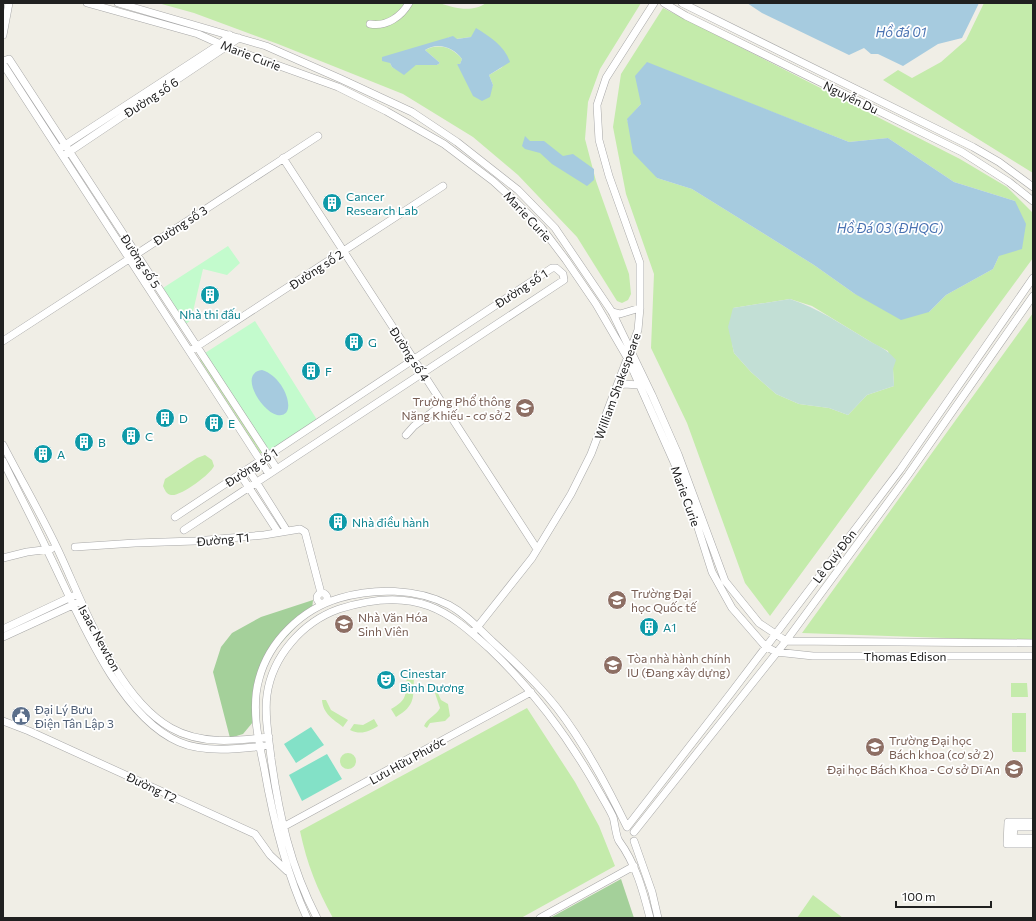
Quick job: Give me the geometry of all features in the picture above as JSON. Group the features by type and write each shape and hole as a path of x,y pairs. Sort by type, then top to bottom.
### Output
{"street":[{"path":"3,35 9,3"},
{"name":"Marie Curie","path":"88,3 198,34 227,47 338,87 386,111 444,144 493,180 541,227 596,304 628,359 685,488 712,572 732,608 765,646"},
{"name":"Marie Curie","path":"118,3 266,46 412,112 457,142 518,190 555,228 612,312 678,454 725,581 759,623 786,641"},
{"path":"370,24 385,23 397,18 409,3"},
{"name":"William Shakespeare","path":"472,633 538,549 571,494 590,458 638,330 640,308 640,263 607,169 599,140 597,104 606,78 654,3"},
{"name":"Nguyễn Du","path":"664,3 686,16 962,152 1009,182 1033,201"},
{"name":"Nguyễn Du","path":"682,3 973,147 999,162 1033,187"},
{"name":"Đường số 6","path":"61,147 220,44 230,35"},
{"name":"Đường số 6","path":"66,154 239,38"},
{"name":"Đường số 5","path":"3,62 7,58 9,59 61,147 136,254 277,469"},
{"path":"386,111 391,103"},
{"name":"Đường số 3","path":"3,341 318,136"},
{"name":"Đường số 5","path":"66,154 129,259 269,474"},
{"name":"Đường số 4","path":"283,158 538,549"},
{"name":"Đường số 2","path":"189,351 443,186"},
{"name":"Đường số 1","path":"175,517 552,268 556,268 563,274 564,280 184,530"},
{"name":"Lê Quý Đôn","path":"627,828 731,694 774,634 900,470 1033,278"},
{"name":"Lê Quý Đôn","path":"634,832 786,641 908,475 1033,296"},
{"path":"612,312 620,314 640,308"},
{"path":"972,365 982,370"},
{"path":"617,387 624,384 639,385"},
{"path":"406,435 414,426 443,404"},
{"path":"932,423 941,428"},
{"name":"Isaac Newton","path":"3,445 58,549 73,595"},
{"name":"Isaac Newton","path":"3,461 47,549 73,595 116,682 129,702 154,726 180,742 214,749 269,741"},
{"path":"248,469 287,531"},
{"path":"900,470 908,475"},
{"path":"240,474 278,532"},
{"name":"Đường T1","path":"75,547 135,542 196,541 295,529 305,532 320,593 326,595 327,600 324,602"},
{"path":"3,558 27,552 58,549"},
{"path":"307,918 275,824 259,742 256,696 259,679 264,664 276,644 291,626 324,602 361,593 397,591 413,593 448,604 463,614 520,667 557,708 587,753 627,828 634,832 634,841 652,892 658,918"},
{"path":"3,629 73,595"},
{"path":"317,918 291,870 269,741 266,712 267,695 276,665 283,653 300,632 331,612 372,601 412,601 444,613 472,633 507,665 531,692 559,727 578,755 613,817 618,834 618,840 623,844 634,866 650,918"},
{"path":"324,602 331,612"},
{"path":"3,637 77,603"},
{"name":"Thomas Edison","path":"786,641 1033,643"},
{"path":"882,642 883,656"},
{"path":"765,646 776,652"},
{"name":"Thomas Edison","path":"776,652 813,656 1033,656"},
{"name":"Lưu Hữu Phước","path":"283,827 531,692"},
{"path":"731,694 739,700"},
{"name":"Đường T2","path":"3,721 29,731 255,834 270,855 291,870"},
{"path":"1033,822 1008,822 1007,844 1033,844"},
{"path":"1033,827 1014,827 1014,838 1033,838"},
{"path":"618,834 621,829 627,828"},
{"path":"623,844 628,845 634,841"},
{"path":"540,918 634,866"}],"green space":[{"path":"158,3 439,3 451,7 469,9 486,3 641,3 600,69 588,102 585,139 596,181 629,274 631,294 628,300 622,303 617,301 577,237 518,175 473,137 403,94 278,44 194,13","holes":["450,37 456,39 471,37 504,65 489,75 493,85 489,95 457,64 460,64 462,59 450,49 445,47 435,47 425,50 440,63 437,65 416,65 396,69 392,67 390,63"]},
{"path":"984,3 1033,3 1033,173 883,80 898,70 912,78 941,62 966,40"},
{"path":"663,8 960,159 1007,187 1033,213 1033,258 770,616 745,583 687,423 651,348 654,274 626,194 613,127 621,74","holes":["647,63 849,142 888,138 954,182 1015,201 999,256 993,269 946,295 929,312 855,294 814,265 692,189 657,178 627,120 641,104","790,299 812,306 888,351 893,369 894,386 867,395 848,415 829,408 799,404 776,394 751,372 734,353 732,343 733,308"]},
{"path":"228,246 240,263 227,275 203,269 191,320 186,324 163,288"},
{"path":"1033,313 1033,641 802,633"},
{"path":"255,321 319,423 270,453 205,353"},
{"path":"201,358 262,453 260,453 200,360"},
{"path":"205,455 212,460 214,466 212,470 188,489 175,495 167,493 163,486 165,479 197,458"},
{"path":"313,600 312,609 271,654 260,681 253,722 243,734 230,738 213,672 221,647 232,633 261,617"},
{"path":"407,676 414,676 412,700 407,709 396,717 391,709 401,702 405,696"},
{"path":"1011,683 1027,683 1028,697 1011,697"},
{"path":"437,691 441,700 448,704 450,716 445,721 430,723 427,728 424,726 425,723 440,708 435,693"},
{"path":"322,700 326,700 331,710 348,720 343,727 326,713"},
{"path":"527,708 575,782 599,826 615,866 521,918 333,918 313,876 300,831"},
{"path":"1012,713 1026,713 1026,752 1013,752 1012,750"},
{"path":"374,719 378,726 371,730 361,733 350,730 354,724 363,725"},
{"path":"311,727 324,745 296,763 284,744"},
{"path":"345,753 351,753 356,758 354,767 351,769 345,769 340,764 340,758"},
{"path":"327,754 342,779 302,801 289,775"},
{"path":"621,879 634,918 550,918"},
{"path":"813,895 843,918 797,918"}],"shaded area":[{"path":"790,299 829,317 889,353 896,360 893,369 894,386 867,395 848,415 829,408 799,404 776,394 751,372 734,353 728,327 733,308"}],"water":[{"name":"Hồ đá 01","path":"747,3 979,3 962,38 938,44 903,66 878,54 871,54 864,48 849,55 762,13"},
{"path":"476,28 500,46 510,62 489,75 493,85 490,97 482,101 473,96 457,64 460,64 462,59 454,51 445,47 435,46 425,50 440,63 437,65 416,65 404,75 392,67 390,63 382,61 382,57 453,36 457,39 471,37"},
{"name":"Hồ Đá 03 (ĐHQG)","path":"647,62 849,142 888,138 954,182 1015,201 1026,224 1022,249 999,256 993,269 946,295 929,312 901,320 855,294 814,265 692,189 657,178 633,153 627,119 641,104 635,76"},
{"path":"525,136 530,141 544,141 563,156 573,154 594,169 594,180 587,186 552,164 540,153 525,149 522,146"},
{"path":"262,370 270,374 283,388 288,404 287,411 284,415 277,415 271,412 259,400 254,392 252,378 255,373"}],"place":[{"name":"Cancer Research Lab","path":"332,203"},
{"name":"Nhà thi đấu","path":"210,295"},
{"name":"G","path":"354,342"},
{"name":"F","path":"311,371"},
{"name":"Trường Phổ thông Năng Khiếu - cơ sở 2","path":"525,408"},
{"name":"D","path":"165,418"},
{"name":"E","path":"214,423"},
{"name":"C","path":"131,436"},
{"name":"B","path":"84,442"},
{"name":"A","path":"43,454"},
{"name":"Nhà điều hành","path":"338,522"},
{"name":"Trường Đại học Quốc tế","path":"617,600"},
{"name":"Nhà Văn Hóa Sinh Viên","path":"344,624"},
{"name":"A1","path":"649,627"},
{"name":"Tòa nhà hành chính IU (Đang xây dựng)","path":"613,665"},
{"name":"Cinestar Bình Dương","path":"386,680"},
{"name":"Đại Lý Bưu Điện Tân Lập 3","path":"21,716"},
{"name":"Trường Đại học Bách khoa (cơ sở 2)","path":"875,747"},
{"name":"Đại học Bách Khoa - Cơ sở Dĩ An","path":"1014,769"}]}
